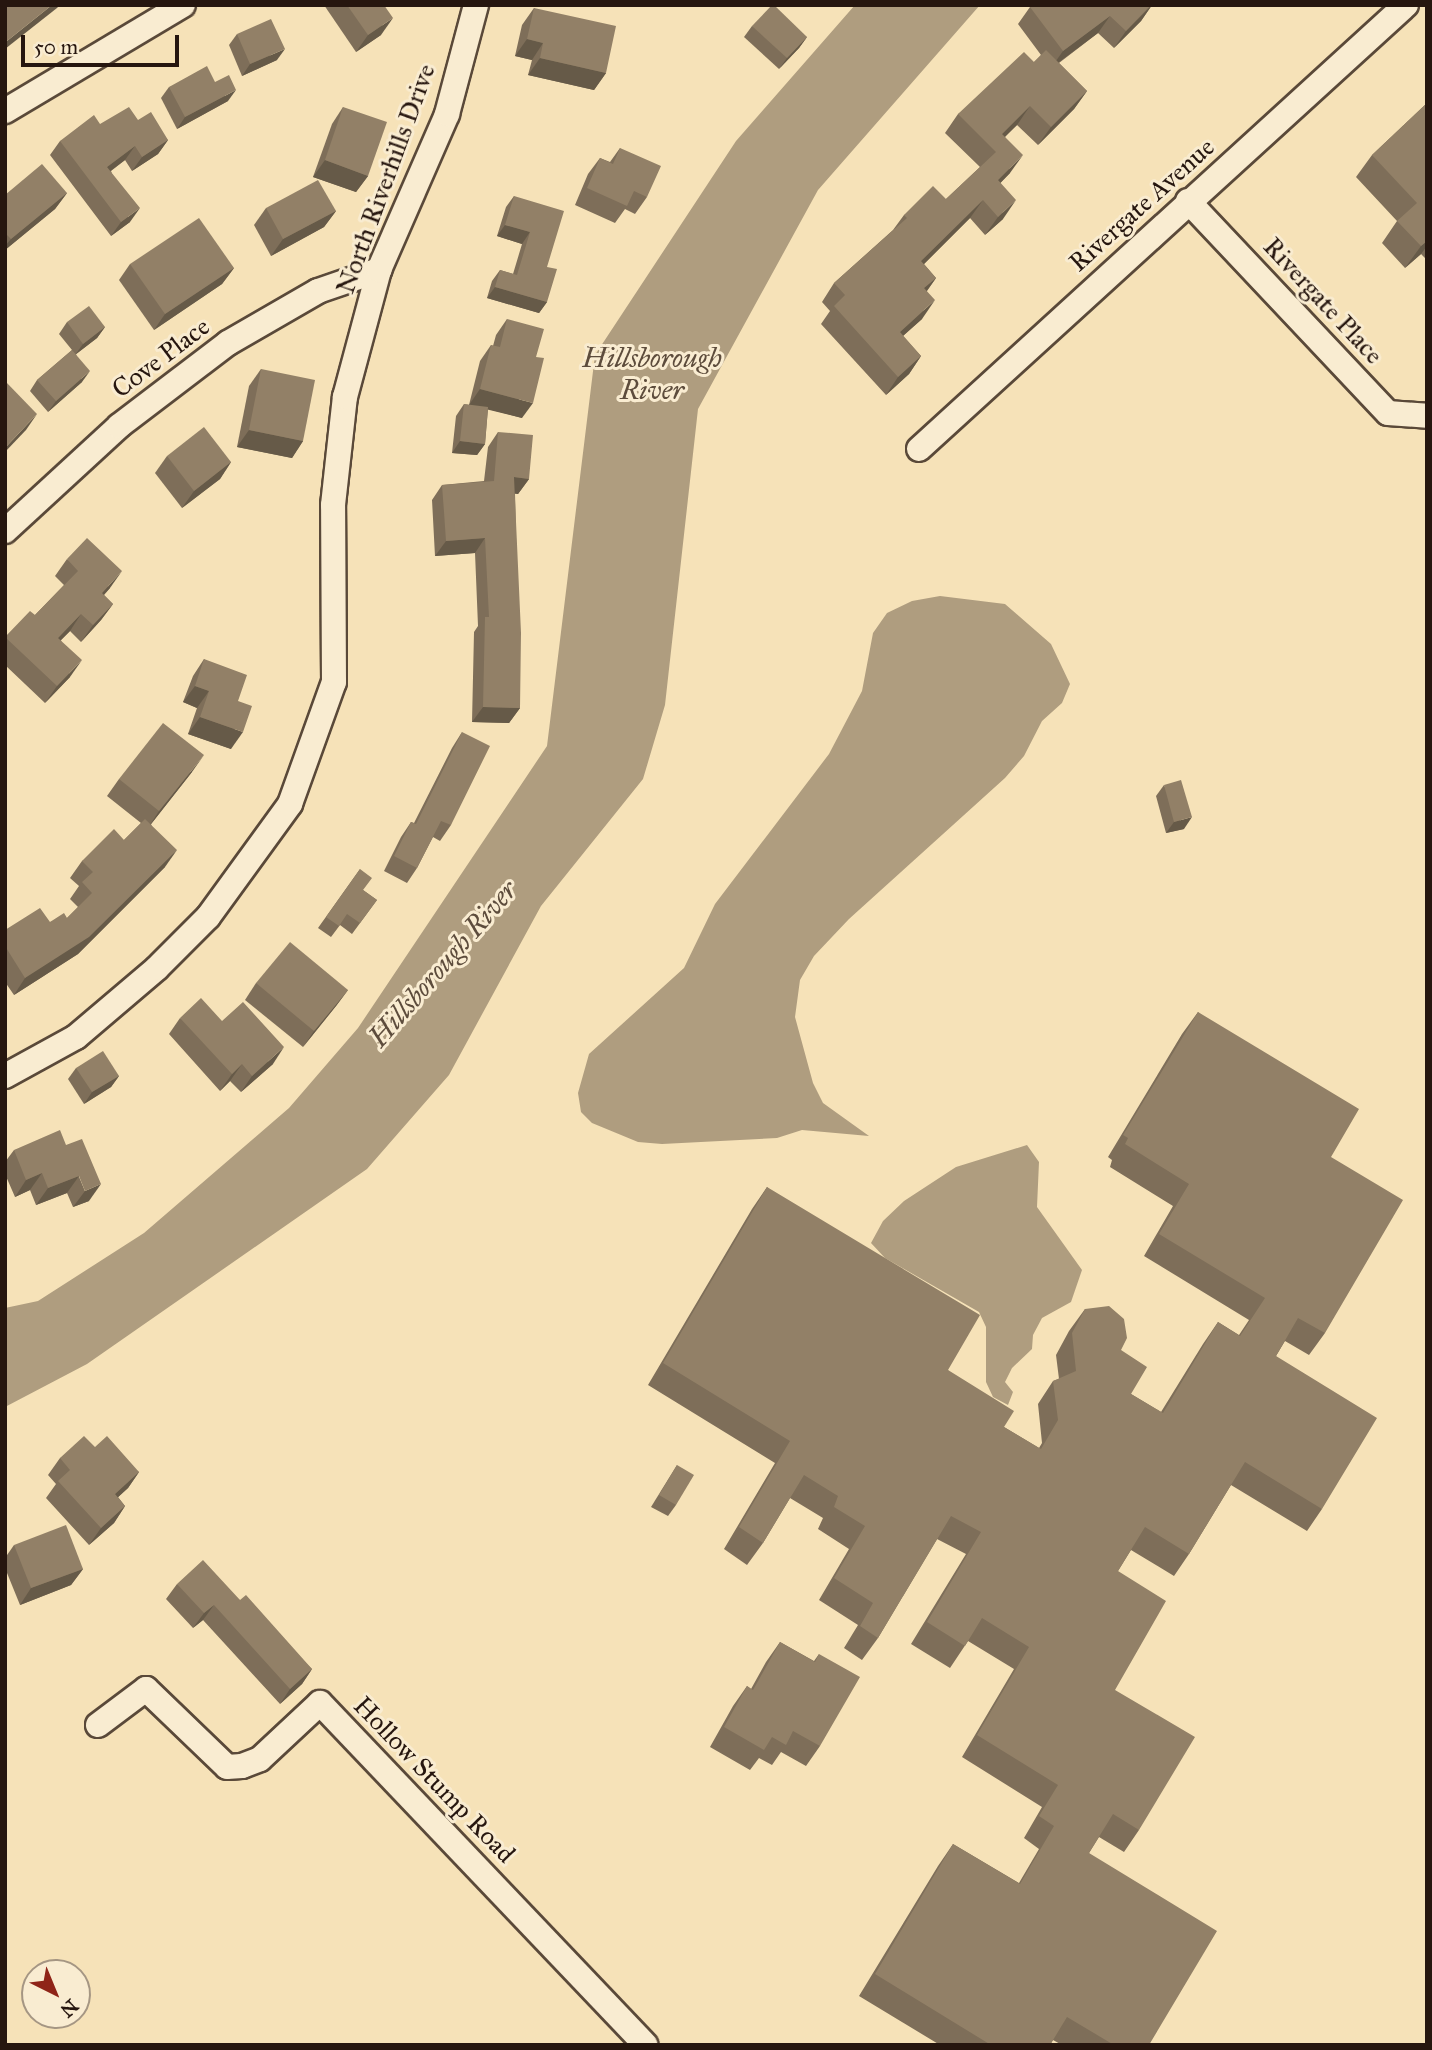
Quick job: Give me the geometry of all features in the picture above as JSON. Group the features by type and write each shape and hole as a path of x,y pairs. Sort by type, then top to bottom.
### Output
{"street":[{"path":"5,111 183,5"},
{"name":"North Riverhills Drive","path":"5,1076 76,1037 157,968 208,917 254,860 290,804 334,682 333,505 345,397 379,270 447,114 476,5"},
{"name":"Rivergate Avenue","path":"919,449 1188,201 1305,102 1406,5"},
{"name":"Rivergate Place","path":"1188,201 1388,413 1427,416"},
{"name":"Cove Place","path":"5,531 119,426 228,344 318,291 379,270"},
{"name":"Hollow Stump Road","path":"98,1725 146,1689 227,1767 242,1766 260,1759 320,1703 646,2045"}],"water":[{"name":"Hillsborough River","path":"855,5 980,5 818,190 698,409 665,705 643,779 541,906 449,1075 367,1169 87,1364 5,1407 5,1308 38,1301 144,1233 289,1108 358,1028 547,746 595,355 736,141"},
{"path":"940,596 1005,604 1051,644 1070,684 1062,703 1042,721 1024,756 1005,778 849,919 814,956 800,980 795,1017 813,1083 823,1103 869,1136 802,1130 777,1138 662,1144 638,1142 592,1123 581,1112 578,1093 589,1054 684,968 715,904 829,754 862,691 873,633 887,613 912,601"},
{"path":"1027,1145 1039,1162 1037,1207 1082,1270 1071,1302 1042,1318 1033,1335 1032,1349 1012,1368 1005,1382 1013,1392 1008,1405 993,1397 986,1382 986,1327 979,1312 885,1258 871,1243 883,1221 904,1201 956,1167"}],"building":[{"path":"5,5 52,5 7,41"},
{"path":"347,5 384,5 393,18 368,35"},
{"path":"772,5 807,37 787,58 752,26"},
{"path":"1151,5 1126,31 1110,16 1063,51 1030,7"},
{"path":"534,8 616,26 606,73 540,58 543,43 527,39"},
{"path":"271,19 285,49 250,64 237,34"},
{"path":"1046,50 1087,91 1051,127 1030,106 1002,134 1023,155 998,180 1016,200 998,217 983,200 921,261 936,278 924,288 935,300 900,332 921,356 898,377 834,306 845,295 834,283 907,218 904,215 933,186 946,199 996,152 958,114 1024,52 1034,62"},
{"path":"207,66 215,82 229,75 236,90 185,117 169,87"},
{"path":"1427,103 1427,241 1421,246 1397,221 1417,203 1372,155"},
{"path":"129,107 138,120 151,112 168,140 142,157 135,146 107,167 140,208 121,222 60,141 94,115 100,124"},
{"path":"343,107 387,122 368,176 325,160"},
{"path":"620,148 661,166 647,197 634,191 627,206 587,188 600,158 613,164"},
{"path":"42,164 67,193 11,239 5,233 5,195"},
{"path":"318,180 336,211 283,239 266,208"},
{"path":"514,196 564,211 547,267 557,269 547,302 495,287 500,270 517,275 530,232 505,225"},
{"path":"199,218 234,268 165,314 130,264"},
{"path":"89,306 105,327 83,344 67,322"},
{"path":"507,319 544,329 536,357 544,358 533,403 480,389 491,345 500,347"},
{"path":"72,350 90,371 56,401 37,380"},
{"path":"261,369 315,380 303,441 249,430"},
{"path":"5,381 37,414 5,448"},
{"path":"464,404 488,407 485,444 460,441"},
{"path":"204,427 231,462 194,491 167,456"},
{"path":"498,432 533,435 529,479 514,477 521,633 520,708 483,707 485,617 489,617 485,538 446,541 442,485 494,481"},
{"path":"87,538 122,571 102,593 113,604 93,625 81,614 58,638 82,660 57,686 5,637 30,611 35,615 78,571 67,559"},
{"path":"204,659 247,675 238,701 252,706 243,732 200,717 209,691 195,686"},
{"path":"163,723 204,755 159,811 119,779"},
{"path":"462,732 490,746 451,825 441,821 417,868 394,856 411,822 416,824"},
{"path":"1181,780 1192,817 1174,822 1164,785"},
{"path":"145,819 177,850 89,937 25,978 5,946 5,930 40,908 50,922 64,913 67,918 92,893 82,882 93,872 82,861 114,829 124,840"},
{"path":"360,869 372,878 363,890 377,900 360,923 347,914 339,926 326,917"},
{"path":"290,942 348,990 314,1031 256,983"},
{"path":"201,998 222,1021 243,1002 284,1047 252,1076 242,1064 232,1074 180,1018"},
{"path":"1198,1012 1359,1109 1331,1157 1403,1200 1325,1333 1298,1318 1276,1356 1377,1418 1322,1509 1245,1462 1189,1554 1145,1527 1118,1571 1166,1601 1115,1690 1195,1737 1139,1830 1113,1814 1089,1853 1217,1931 1149,2045 1114,2045 1067,2017 1050,2045 991,2045 875,1974 953,1844 1020,1884 1054,1826 1039,1816 1058,1785 977,1735 1029,1647 982,1618 965,1646 927,1622 981,1532 951,1516 878,1638 860,1626 873,1603 834,1578 865,1526 834,1507 838,1496 804,1475 763,1543 739,1527 790,1441 663,1363 767,1187 980,1315 948,1370 1014,1411 1004,1427 1041,1449 1058,1420 1053,1381 1076,1371 1072,1333 1085,1309 1109,1306 1124,1319 1127,1338 1121,1350 1147,1367 1131,1394 1163,1413 1218,1322 1240,1336 1265,1298 1159,1234 1189,1184 1125,1144 1128,1138 1123,1135"},
{"path":"103,1051 119,1076 92,1092 76,1068"},
{"path":"60,1130 66,1145 82,1139 101,1184 85,1191 79,1176 48,1188 42,1173 26,1180 14,1150"},
{"path":"84,1436 95,1447 107,1436 139,1472 115,1494 125,1506 101,1528 58,1481 70,1470 60,1458"},
{"path":"677,1465 694,1475 676,1505 659,1495"},
{"path":"66,1525 83,1569 31,1588 14,1545"},
{"path":"203,1560 240,1600 246,1595 312,1669 290,1689 214,1605 204,1613 177,1584"},
{"path":"780,1642 815,1662 819,1654 860,1677 820,1746 793,1731 786,1745 772,1737 764,1750 724,1727 747,1686 753,1690"}]}
